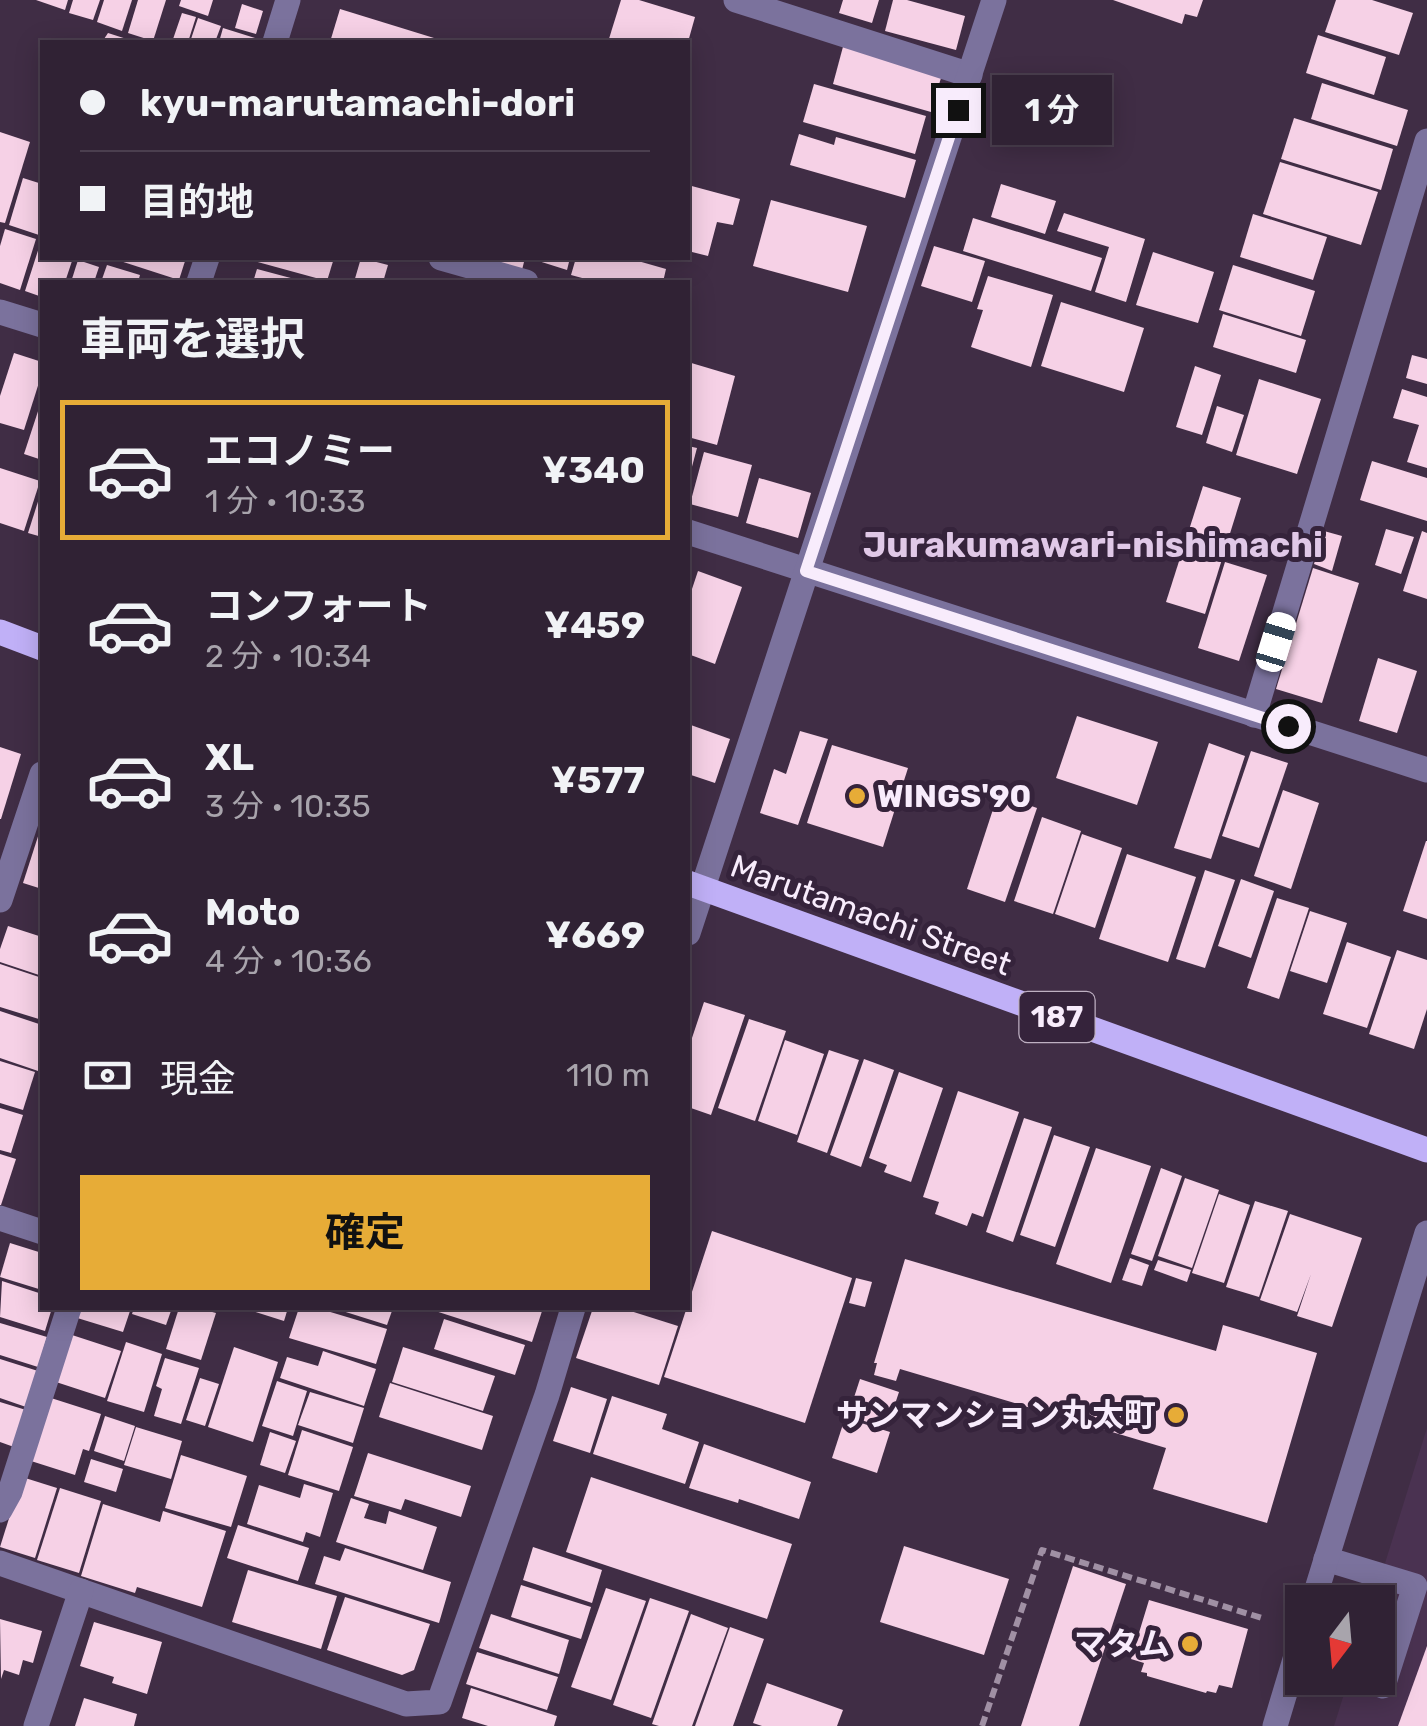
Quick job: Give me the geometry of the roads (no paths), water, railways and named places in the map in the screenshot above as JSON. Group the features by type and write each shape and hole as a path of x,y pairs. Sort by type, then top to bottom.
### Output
{"main road":[{"path":"0,632 40,647"},
{"name":"Marutamachi Street","path":"695,886 1427,1150"}],"street":[{"path":"276,40 288,0"},
{"path":"736,0 970,75"},
{"path":"690,920 695,886 806,571 994,0"},
{"path":"1254,715 1427,140"},
{"path":"448,260 519,280"},
{"path":"0,312 40,325"},
{"path":"690,533 1427,770"},
{"path":"0,900 40,780"},
{"path":"0,1218 40,1231"},
{"path":"1318,1585 1427,1233"},
{"path":"0,1510 10,1492 68,1310"},
{"path":"450,1726 439,1702 547,1395 572,1310"},
{"path":"1326,1560 1415,1586 1395,1651"},
{"path":"0,1563 402,1715 439,1702"},
{"path":"36,1726 82,1591"},
{"path":"1275,1726 1285,1693"}],"place":[{"name":"WINGS'90","path":"857,796"},
{"name":"サンマンション丸太町","path":"1176,1415"},
{"name":"マタム","path":"1190,1644"}],"district":[{"name":"Jurakumawari-nishimachi","path":"1093,545"}]}
